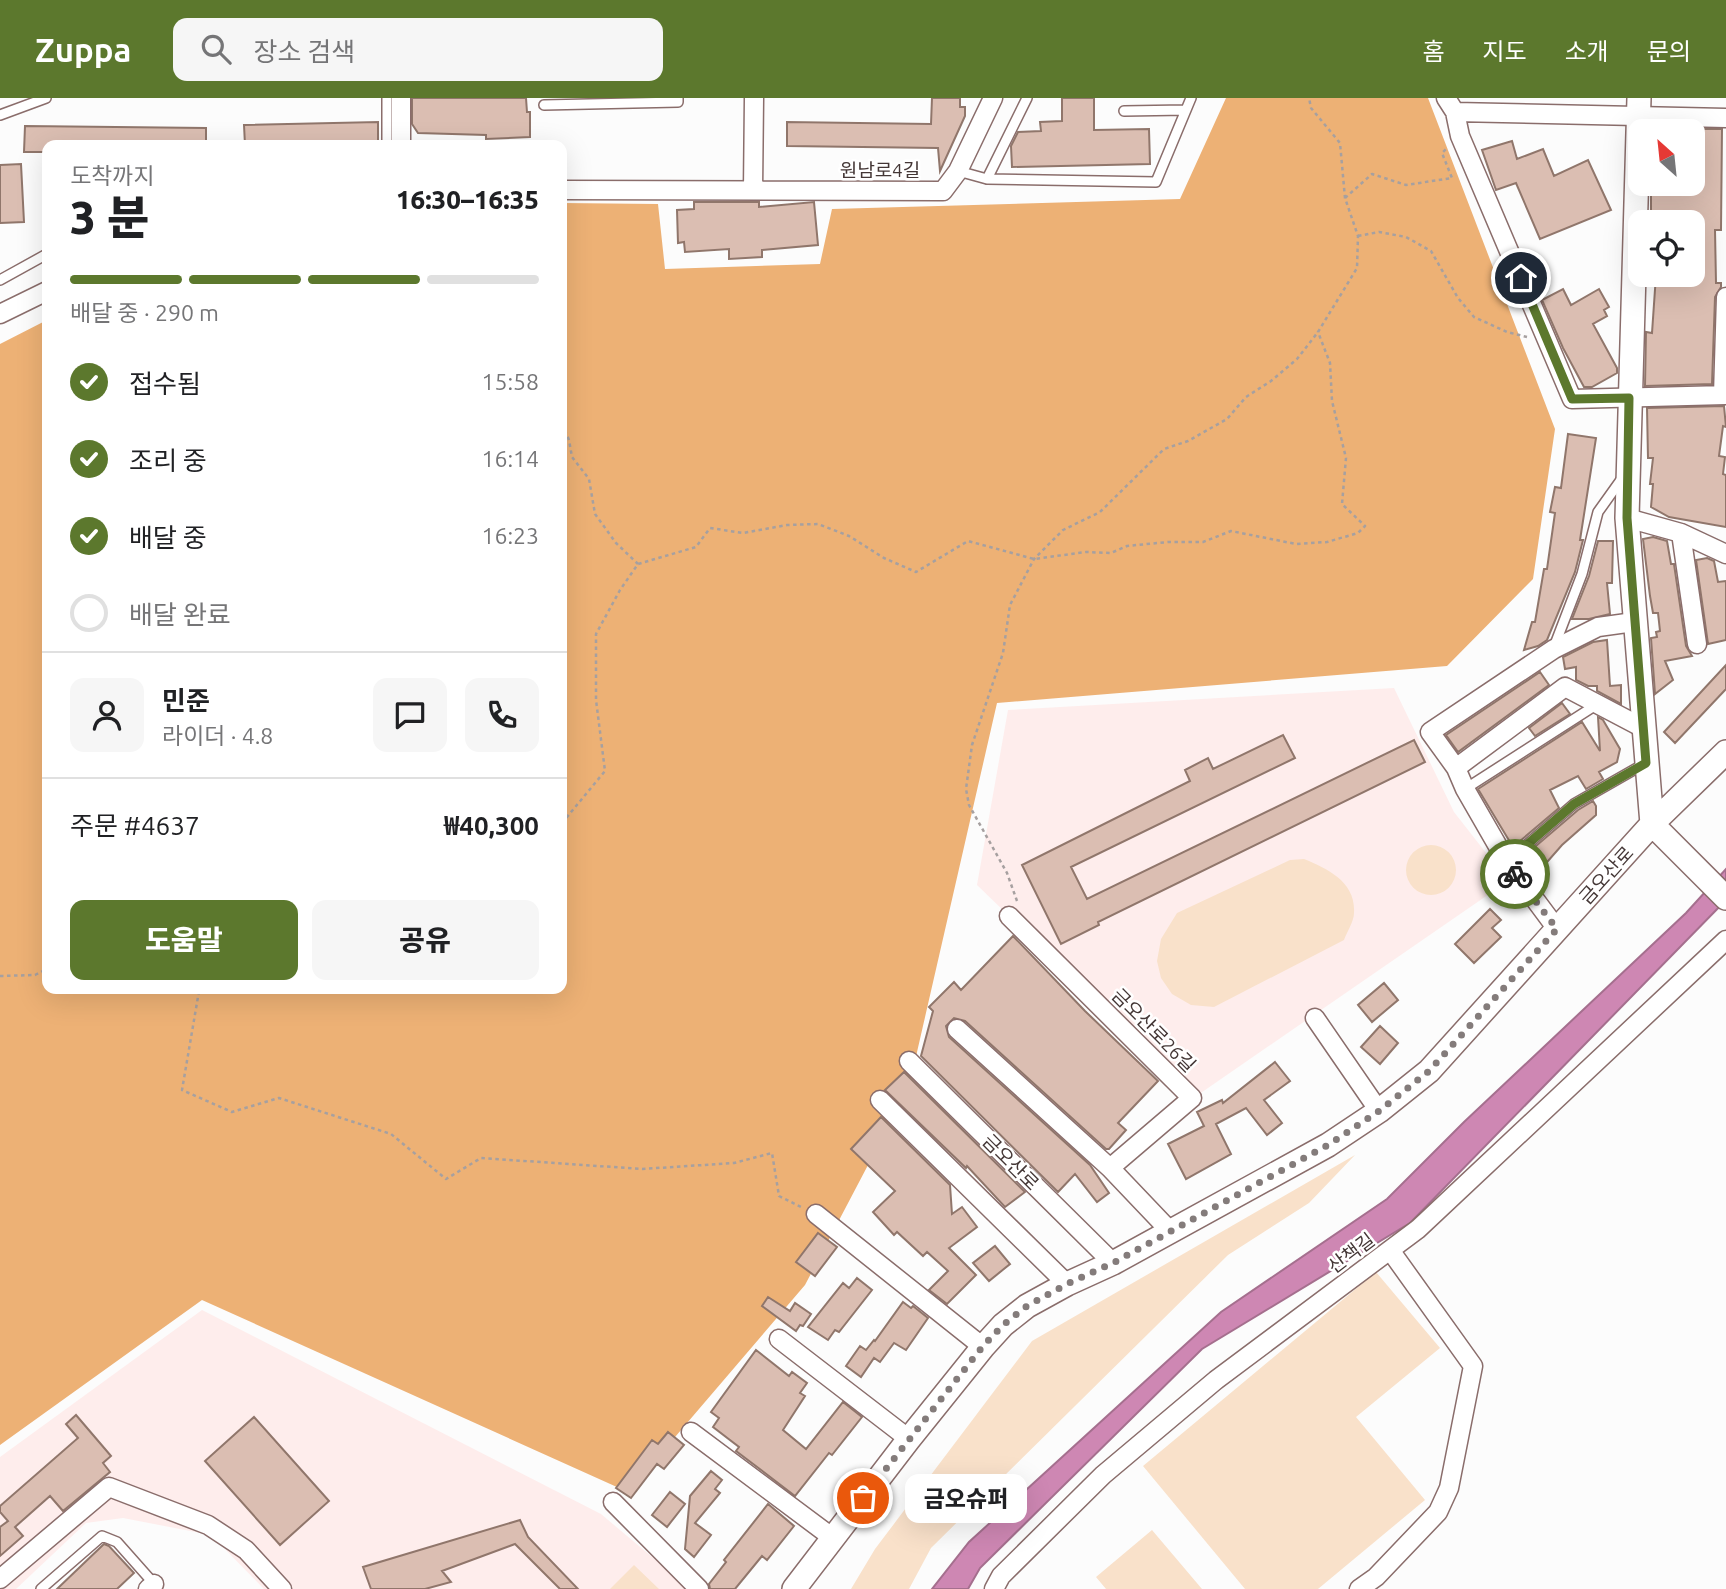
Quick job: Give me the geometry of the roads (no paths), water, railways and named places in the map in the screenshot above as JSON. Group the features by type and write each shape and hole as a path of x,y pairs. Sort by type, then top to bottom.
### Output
{"street":[{"path":"401,98 401,140"},
{"path":"753,190 754,98"},
{"name":"원남로4길","path":"567,190 943,191 958,171 993,98"},
{"path":"1726,118 1638,108 1451,105 1460,136 1572,399 1724,395 1726,298"},
{"path":"1638,108 1627,518 1652,824 1726,898"},
{"path":"0,314 42,293"},
{"path":"1627,518 1681,533 1726,554"},
{"path":"1681,533 1697,644"},
{"path":"1557,929 1507,862 1465,789 1456,768 1430,732 1554,649 1598,627 1634,622"},
{"path":"1456,768 1565,687 1643,727"},
{"name":"금오산로","path":"796,1585 983,1346 1003,1325 1027,1306 1113,1263 1328,1145 1379,1111 1429,1071 1652,824 1726,752"},
{"name":"금오산로26길","path":"1015,913 1192,1098 1110,1168"},
{"name":"산책길","path":"994,1589 1001,1576 1103,1475 1216,1380 1390,1250 1439,1210 1726,940"},
{"path":"1315,1018 1379,1111"},
{"path":"957,1029 1110,1168 1170,1231"},
{"name":"금오산로","path":"909,1061 1113,1263"},
{"path":"880,1100 1067,1284"},
{"path":"816,1214 983,1346"},
{"path":"1359,1589 1376,1577 1438,1512 1449,1488 1472,1366 1390,1250"},
{"path":"779,1339 909,1439"},
{"path":"691,1432 833,1538"},
{"path":"0,1579 109,1487 208,1525 246,1550 282,1589"},
{"path":"613,1502 699,1589"}],"lane":[{"path":"0,114 46,98"},
{"path":"387,98 387,140"},
{"path":"544,105 678,102 678,98"},
{"path":"987,179 1027,98"},
{"path":"958,171 987,179 1156,182 1191,98"},
{"path":"1125,111 1186,110"},
{"path":"0,279 42,257"},
{"path":"1554,649 1581,574 1598,512 1628,471"},
{"path":"1465,789 1597,705"},
{"path":"1507,862 1574,804 1646,763"},
{"path":"41,1589 102,1536 117,1542 153,1587"}],"place":[{"name":"금오슈퍼","path":"863,1498"}]}
